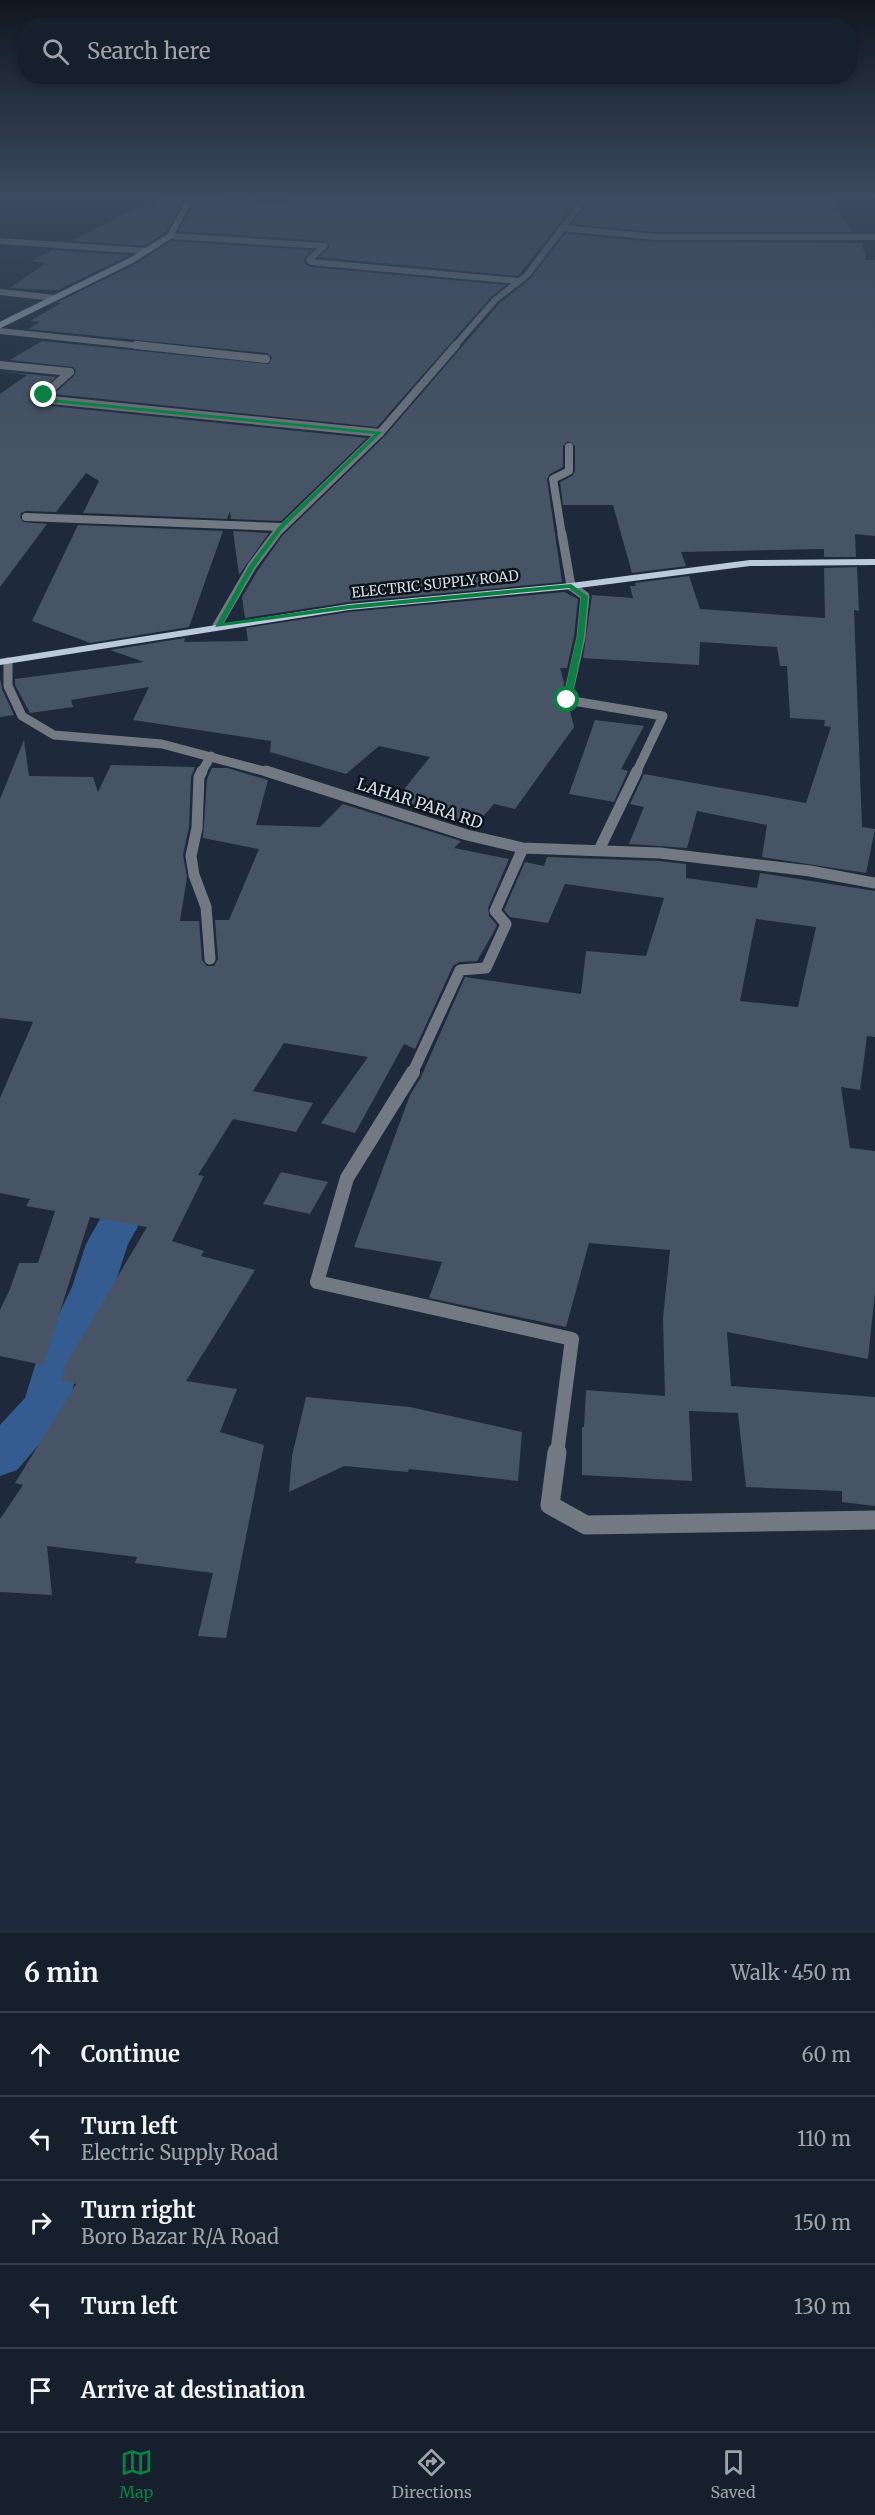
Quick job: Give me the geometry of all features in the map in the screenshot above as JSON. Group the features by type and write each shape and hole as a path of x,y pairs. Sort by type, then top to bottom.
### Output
{"main road":[{"path":"0,325 76,287"},
{"name":"ELECTRIC SUPPLY ROAD","path":"4,662 218,626 349,607 571,586 750,563 875,562"}],"street":[{"path":"218,626 252,566 281,527 380,433 495,300 511,287"},
{"path":"0,292 55,298"},
{"path":"0,331 266,359"},
{"path":"0,365 70,372 44,395 44,398 51,400 380,433"},
{"path":"569,447 569,471 553,479 571,586 585,596 581,637 567,700 663,716 599,850"},
{"path":"26,517 281,527"},
{"name":"LAHAR PARA RD","path":"4,662 8,686 22,716 54,735 162,744 358,798 467,834 523,848 660,854 810,871 875,883"},
{"path":"210,959 206,907 194,875 191,856 197,828 199,777 211,756"},
{"path":"523,848 514,871 501,891 495,911 506,924 499,942 486,968 460,970 414,1070 347,1178 317,1282 572,1339 550,1505 586,1525 875,1520"}],"building":[{"path":"11,287 64,287 58,290"},
{"path":"88,287 503,287 491,297 377,427 54,394 74,376 76,371 73,367 10,360 42,341 269,364 272,357 267,353 28,329 40,322 30,321 61,303 58,302"},
{"path":"520,287 875,287 875,536 855,534 856,557 824,557 824,549 681,552 686,566 632,573 613,505 563,505 560,482 572,476 575,471 575,446 568,441 563,446 563,467 550,474 547,479 562,582 349,602 245,618 242,597 282,536 384,437 499,304"},
{"path":"0,371 56,377 38,395 40,402 50,406 367,438 281,521 231,519 230,511 227,519 83,513 99,481 86,473 56,512 26,511 21,513 20,517 23,522 47,524 0,587 0,394 27,375"},
{"path":"78,525 223,531 189,627 90,643 32,621"},
{"path":"233,531 269,533 239,575"},
{"path":"857,567 859,611 854,610 862,827 875,829 866,873 762,857 767,825 697,811 687,848 629,844 644,807 630,804 644,774 806,803 831,727 824,726 825,720 790,718 787,666 780,666 777,647 700,642 699,665 583,658 592,595 633,598 630,586 636,586 635,583 689,576 700,609 825,618 824,568"},
{"path":"564,592 578,599 574,636 567,668 560,668 564,683 560,702 569,707 574,727 515,809 494,804 473,828 393,803 430,757 379,746 346,774 270,752 271,741 133,720 149,687 71,700 73,707 30,713 15,685 15,679 144,662 110,650 185,638 184,642 248,641 246,628 349,612"},
{"path":"0,678 2,689 14,715 0,717"},
{"path":"595,720 644,726 621,769 628,771 614,802 569,794"},
{"path":"24,740 29,776 93,777 98,792 111,765 195,767 191,777 189,827 183,855 187,877 180,921 199,921 202,960 207,966 214,966 218,959 215,920 229,920 259,849 203,838 207,779 212,768 227,768 268,780 256,825 320,827 343,804 461,841 454,848 509,859 488,908 489,916 497,925 493,933 477,961 459,962 453,966 415,1049 404,1044 355,1133 321,1123 368,1057 284,1043 253,1091 313,1103 296,1132 233,1119 198,1175 204,1176 172,1241 204,1251 201,1256 255,1270 186,1381 237,1389 220,1432 264,1445 226,1638 198,1636 213,1573 135,1563 137,1557 47,1546 52,1595 0,1592 0,1519 23,1485 15,1483 76,1384 60,1380 66,1370 63,1369 147,1227 90,1217 43,1365 0,1356 0,1310 19,1263 38,1263 55,1211 26,1206 30,1199 0,1193 0,1098 33,1022 0,1018 0,799"},
{"path":"547,857 659,861 686,864 686,878 757,888 760,873 875,891 875,1037 867,1036 860,1090 841,1087 850,1148 875,1151 875,1292 868,1359 727,1332 731,1386 875,1397 875,1506 842,1502 842,1491 746,1487 738,1413 689,1411 692,1481 582,1475 582,1427 584,1427 586,1390 665,1396 663,1318 670,1250 589,1243 566,1327 429,1298 442,1262 354,1247 410,1095 421,1077 465,977 581,994 586,951 646,956 664,898 565,884 548,923 510,917 504,910 525,862 544,866","holes":["756,919 816,927 798,1007 740,1001"]},
{"path":"281,1172 328,1182 310,1214 263,1204"},
{"path":"306,1397 410,1407 522,1432 518,1481 409,1469 408,1472 344,1466 289,1492 292,1456"}],"waterway":[{"path":"0,1457 45,1406 59,1359 93,1287 107,1244 130,1201 144,1181"}],"route":[{"path":"44,395 44,398 51,400 380,433 281,527 252,566 218,626 349,607 571,586 585,596 581,637 567,700"}]}
